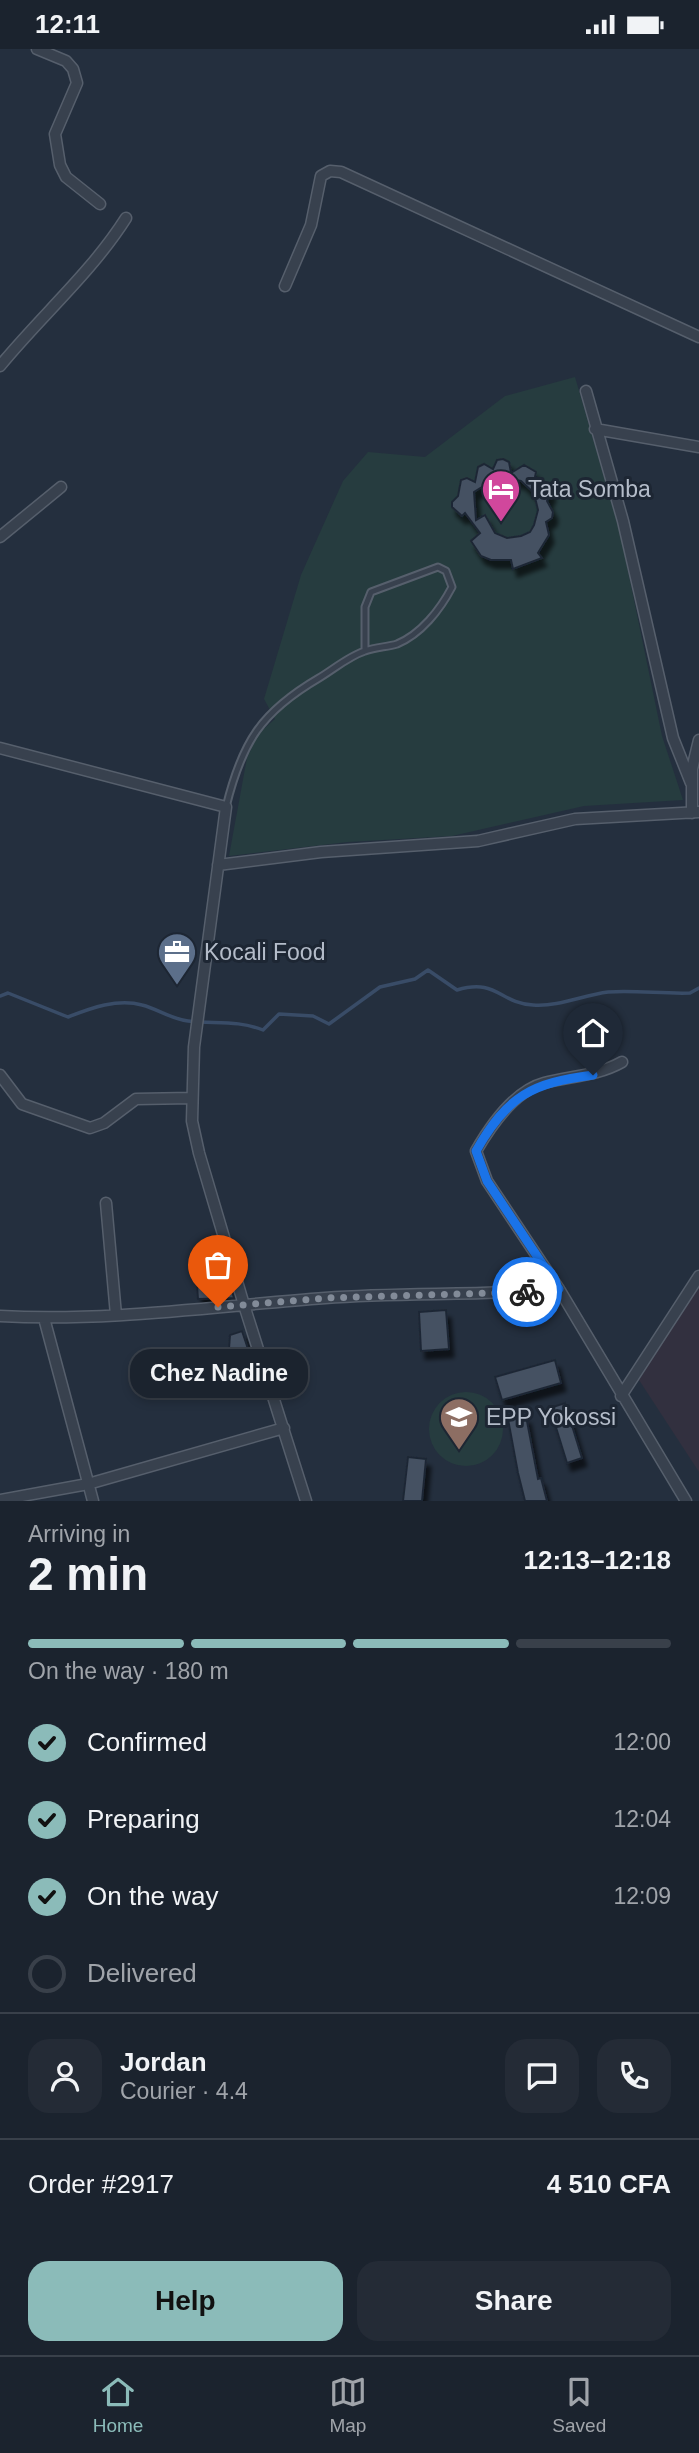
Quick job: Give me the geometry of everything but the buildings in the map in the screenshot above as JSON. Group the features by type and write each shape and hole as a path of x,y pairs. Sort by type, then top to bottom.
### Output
{"street":[{"path":"37,49 66,61 73,69 77,83 55,134 60,165 66,177 100,204"},
{"path":"285,286 311,225 321,176 330,171 341,172 699,337"},
{"path":"0,366 30,329 95,264 126,218"},
{"path":"218,865 321,852 478,841 575,819 695,812 691,783 673,738 623,521 586,391"},
{"path":"595,429 699,447"},
{"path":"0,537 61,487"},
{"path":"691,783 699,740"},
{"path":"0,748 226,807 194,1047 191,1098 199,1153 306,1501"},
{"path":"622,1062 593,1075 540,1084 505,1109 476,1151 487,1181 559,1289 686,1501"},
{"path":"0,1075 22,1104 90,1128 104,1123 136,1099 191,1098"},
{"path":"106,1203 116,1315"},
{"path":"621,1396 699,1276"},
{"path":"0,1316 44,1318 116,1315 339,1297 559,1289"},
{"path":"44,1318 93,1501"},
{"path":"0,1500 88,1484 284,1429"}],"lane":[{"path":"226,807 244,750 261,722 293,693 365,651 398,643 422,627 452,587 446,571 438,567 371,592 365,607 365,651"}],"shaded area":[{"path":"699,1278 699,1472 639,1380"}],"green space":[{"path":"575,377 620,532 662,736 683,800 584,806 452,836 348,842 229,856 247,758 258,734 275,719 264,699 301,575 343,481 368,452 425,457 505,396"},
{"path":"466,1392 480,1395 492,1403 500,1415 503,1429 500,1443 492,1455 480,1463 466,1466 452,1463 440,1455 432,1443 429,1429 432,1415 440,1403 452,1395"}],"waterway":[{"path":"0,996 8,993 68,1017 105,1005 133,1003 182,1020 235,1024 263,1030 279,1014 313,1016 329,1024 380,987 415,979 428,970 457,990 481,987 512,1000 533,1005 552,1004 608,992 690,993 699,988"}],"way so far":[{"path":"218,1307 402,1294 527,1292"}],"place":[{"name":"Tata Somba","path":"501,523"},
{"name":"Kocali Food","path":"177,986"},
{"name":"Chez Nadine","path":"218,1307"},
{"name":"EPP Yokossi","path":"459,1451"}],"route":[{"path":"527,1292 559,1289 487,1181 476,1151 505,1109 523,1095 540,1084 593,1075"}]}
